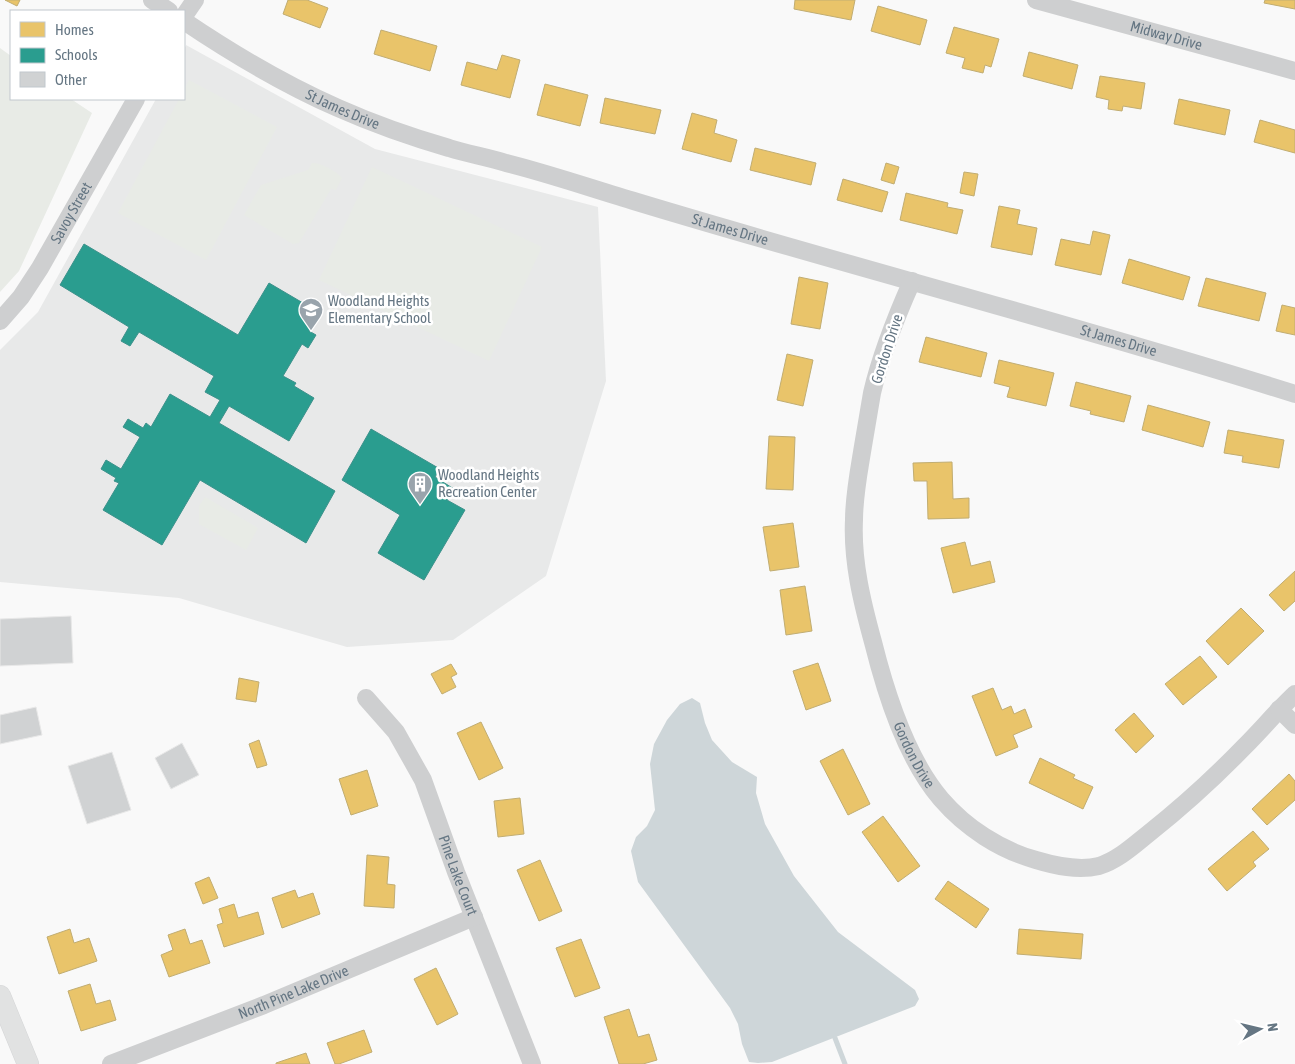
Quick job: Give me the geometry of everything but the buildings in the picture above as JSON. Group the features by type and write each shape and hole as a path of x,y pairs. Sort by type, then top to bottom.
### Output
{"main road":[{"path":"0,996 28,1064"}],"street":[{"path":"152,0 167,10"},
{"path":"185,15 195,0"},
{"name":"Midway Drive","path":"1036,0 1295,71"},
{"name":"St James Drive","path":"185,22 233,54 284,83 338,108 393,130 449,148 507,163 710,224 1239,376 1295,394"},
{"name":"Savoy Street","path":"0,321 21,296 40,268 135,100"},
{"name":"Gordon Drive","path":"912,281 882,355 872,393 855,494 854,549 867,620 892,706 923,775 942,799 963,821 988,839 1008,850 1028,858 1071,868 1099,866 1124,854 1212,779 1295,694"},
{"name":"Pine Lake Court","path":"366,698 396,732 423,780 439,826 532,1064"},
{"path":"1279,709 1295,725"},
{"name":"North Pine Lake Drive","path":"111,1064 264,1005 474,917"}],"shaded area":[{"name":"Woodland Heights Elementary School","path":"186,45 375,149 598,207 606,381 546,576 453,640 347,647 179,598 0,582 0,350 38,312 155,100 185,100"},
{"path":"0,48 10,55 10,100 72,100 92,113 19,271 0,292"},
{"path":"189,80 277,127 206,260 118,213 178,100 185,100 185,87"},
{"path":"312,163 328,168 342,178 336,190 331,189 299,243 293,244 244,215 261,185 308,170"},
{"path":"372,167 542,247 489,361 319,280"},
{"path":"205,497 258,528 246,550 199,524 199,506"},
{"path":"692,698 700,703 712,740 732,762 757,777 756,793 765,824 794,876 838,932 915,990 919,999 915,1006 772,1062 749,1062 742,1044 738,1024 730,1008 638,882 631,851 636,837 647,826 655,810 650,764 654,744 667,720 680,704"}],"waterway":[{"path":"835,1038 845,1064"}],"place":[{"name":"Woodland Heights Elementary School","path":"311,331"},
{"name":"Woodland Heights Recreation Center","path":"420,505"}]}
